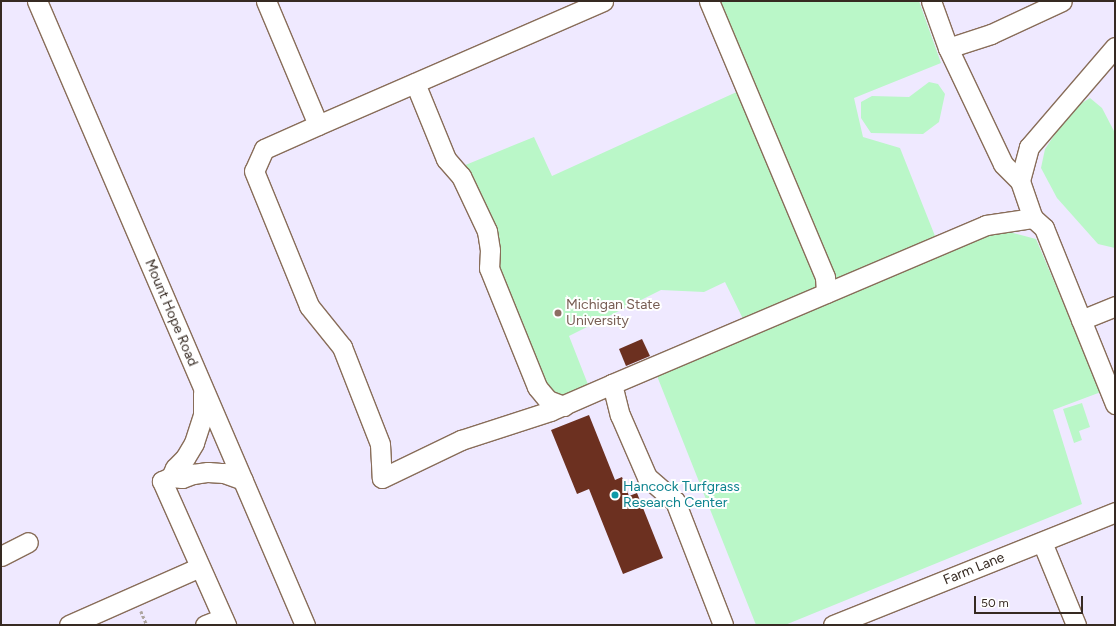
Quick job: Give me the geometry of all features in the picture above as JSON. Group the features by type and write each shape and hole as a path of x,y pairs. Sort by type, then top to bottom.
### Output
{"street":[{"name":"Mount Hope Road","path":"37,1 305,625"},
{"path":"266,1 318,125"},
{"path":"603,1 264,149 254,171 309,306 342,347 380,444 382,478 461,440 564,406 986,224 1033,218"},
{"path":"709,1 825,277 826,293"},
{"path":"931,1 948,48 1003,164 1020,181 1033,218 1044,228 1115,404"},
{"path":"948,48 991,34 1062,1"},
{"path":"1020,181 1029,147 1115,47"},
{"path":"415,83 446,158 461,176 486,231 490,250 489,268 537,387 548,400 564,406"},
{"path":"1081,320 1115,306"},
{"path":"612,384 620,415 647,477 675,501 723,625"},
{"path":"171,477 175,468 185,458 194,443 203,415 204,388"},
{"path":"205,625 224,621 162,481 171,477 182,478 193,474 208,472 224,474 243,480"},
{"name":"Farm Lane","path":"833,625 1115,512"},
{"path":"1,556 28,542"},
{"path":"1042,542 1076,625"},
{"path":"69,625 200,567"}],"shaded area":[{"name":"Michigan State University","path":"1,1 1115,1 1115,625 1,625"}],"green space":[{"path":"713,1 919,1 941,63 854,98 863,137 900,148 937,241 831,287"},
{"path":"929,82 938,84 945,94 939,122 923,134 871,133 861,118 861,102 872,96 909,97"},
{"path":"741,90 823,290 745,323 725,282 704,292 661,290 569,336 589,387 560,401 548,394 494,269 463,166 534,137 552,176"},
{"path":"1090,98 1102,108 1115,133 1115,248 1098,244 1057,198 1041,168 1045,149 1072,109"},
{"path":"998,229 1036,239 1101,392 1053,410 1082,504 785,625 756,625 657,376"},
{"path":"1082,403 1090,427 1079,431 1082,440 1074,443 1063,409"}],"building":[{"path":"642,339 650,356 626,366 619,349"},
{"name":"Hancock Turfgrass Research Center","path":"589,415 615,480 622,477 629,496 637,493 663,558 623,574 589,489 577,494 551,430"}],"place":[{"name":"Michigan State University","path":"558,313"},
{"name":"Hancock Turfgrass Research Center","path":"615,495"}]}
